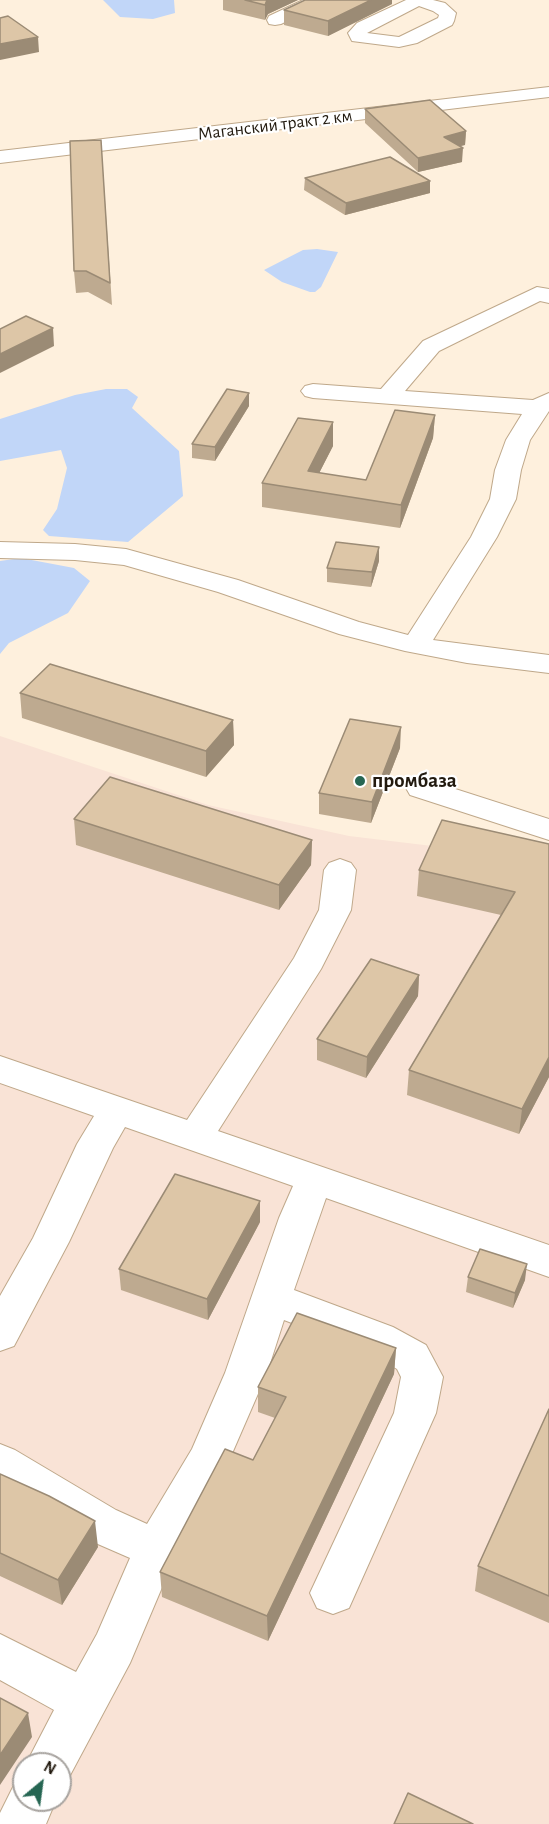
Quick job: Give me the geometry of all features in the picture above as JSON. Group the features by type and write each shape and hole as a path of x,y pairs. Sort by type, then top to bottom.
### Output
{"street":[{"path":"275,20 316,0"},
{"name":"Маганский тракт 2 км","path":"1,156 549,92"},
{"path":"388,396 431,346 537,294 549,296"},
{"path":"313,391 544,404"},
{"path":"416,645 484,537 503,499 508,470 518,440 544,404"},
{"path":"0,550 75,552 126,557 228,586 349,628 416,645 549,664"},
{"path":"421,788 549,830"},
{"path":"195,1137 309,961 335,910 340,870"},
{"path":"0,1069 549,1261"},
{"path":"0,1334 50,1242 96,1144 117,1110"},
{"path":"56,1752 114,1648 156,1549 209,1459 246,1373 298,1218 315,1179"},
{"path":"270,1298 379,1339 412,1358 422,1377 415,1413 333,1593"},
{"path":"0,1463 100,1524 156,1549"},
{"path":"0,1656 84,1701"}],"shaded area":[{"path":"0,736 208,805 349,836 549,860 549,1824 0,1824"}],"water":[{"path":"103,0 174,0 175,13 153,19 120,17"},
{"path":"303,250 338,252 321,287 315,292 282,282 264,270"},
{"path":"106,389 127,389 138,397 132,408 179,451 183,496 128,542 49,536 43,530 57,509 67,468 61,450 0,461 0,419 75,395"},
{"path":"21,558 74,568 90,581 68,613 9,643 0,654 0,561"}],"building":[{"path":"245,0 267,0 265,5"},
{"path":"305,0 371,0 328,21 284,10"},
{"path":"8,16 38,37 0,44 0,18"},
{"path":"430,100 466,131 444,137 463,148 418,158 365,109"},
{"path":"101,140 110,283 86,271 74,271 70,141"},
{"path":"390,157 430,181 346,203 305,178"},
{"path":"26,316 53,328 0,354 0,329"},
{"path":"227,389 249,393 215,447 192,444"},
{"path":"395,410 435,415 401,505 262,483 298,418 333,422 308,471 366,480"},
{"path":"336,542 379,547 372,572 327,568"},
{"path":"50,664 233,720 206,751 20,693"},
{"name":"промбаза","path":"350,719 401,727 372,802 319,793"},
{"path":"110,777 312,840 279,885 74,819"},
{"path":"442,820 549,844 549,1057 522,1109 409,1070 515,892 419,870"},
{"path":"371,959 419,975 367,1057 317,1039"},
{"path":"175,1174 260,1201 207,1299 119,1269"},
{"path":"480,1249 527,1264 515,1293 468,1277"},
{"path":"297,1313 396,1348 267,1616 160,1572 225,1449 253,1460 286,1397 258,1387"},
{"path":"549,1409 549,1596 478,1566"},
{"path":"0,1474 49,1496 95,1521 58,1580 0,1553"},
{"path":"0,1698 28,1713 0,1755"},
{"path":"408,1793 473,1824 394,1824"}],"place":[{"name":"промбаза","path":"360,781"}]}
